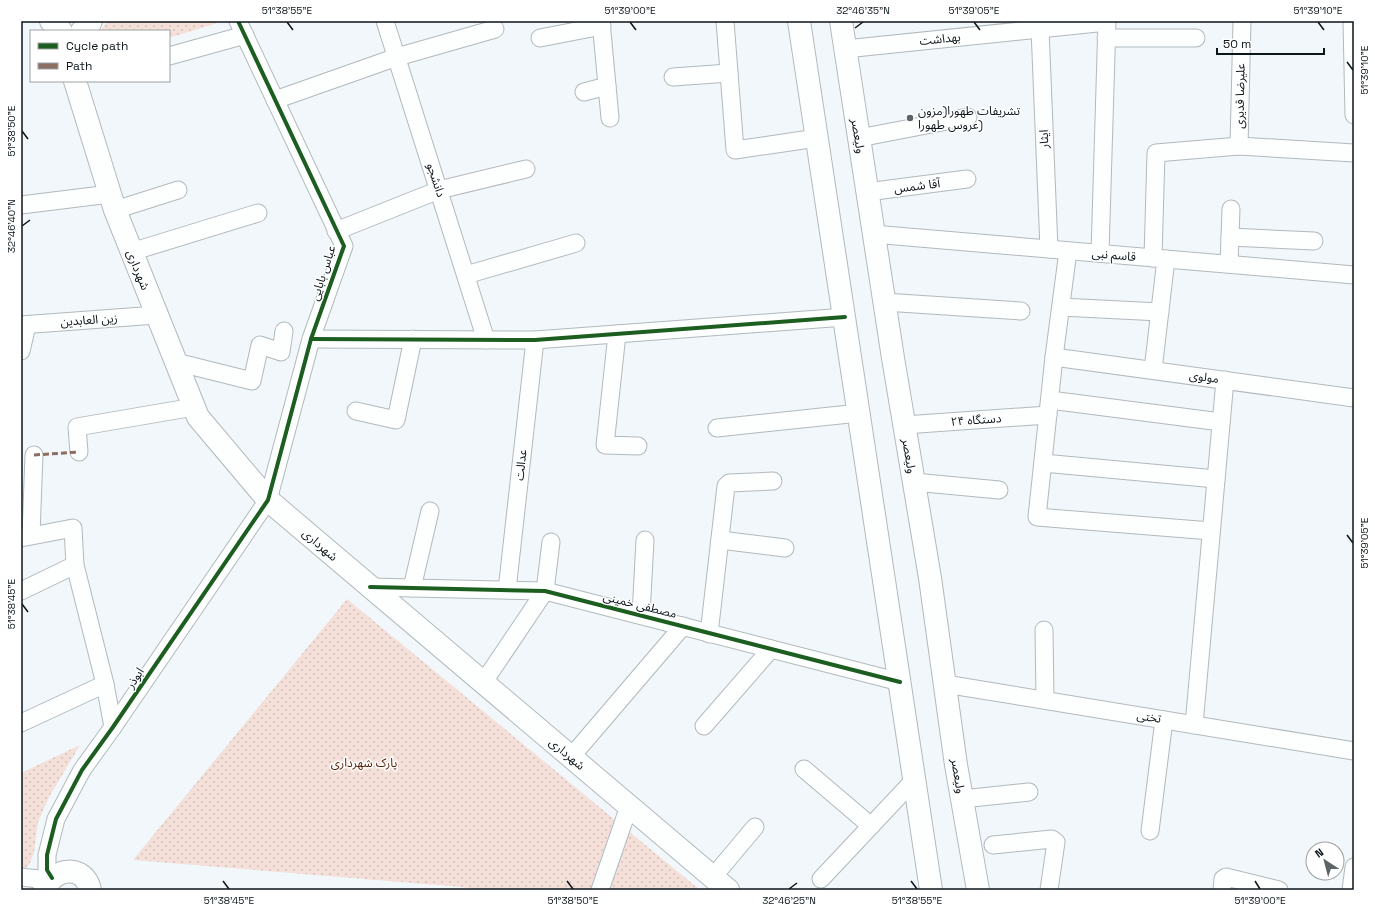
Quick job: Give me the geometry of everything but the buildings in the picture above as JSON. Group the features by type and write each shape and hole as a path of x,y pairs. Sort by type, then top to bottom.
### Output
{"main road":[{"path":"83,30 91,21"},
{"path":"799,21 931,890"},
{"name":"ولیعصر","path":"841,21 884,302 930,578 962,799 978,890"},
{"name":"شهرداری","path":"76,82 112,202 198,417 268,500 721,884"},
{"path":"46,882 63,872 77,873 88,881 90,890"}],"street":[{"name":"دانشجو","path":"385,21 486,340"},
{"path":"725,21 735,150 817,138"},
{"name":"علیرضا قدیری","path":"1239,146 1242,21"},
{"path":"1352,21 1354,115"},
{"path":"540,38 602,24 610,118"},
{"path":"1100,253 1107,27"},
{"name":"بهداشت","path":"845,49 1040,29 1107,27 1196,38"},
{"path":"170,56 241,28"},
{"name":"عباس بابایی","path":"241,28 344,246 311,339 268,500"},
{"path":"275,100 397,57 495,29"},
{"name":"ایثار","path":"1040,29 1049,249"},
{"path":"673,77 729,73"},
{"path":"584,92 607,86"},
{"path":"859,138 968,117"},
{"path":"1153,370 1160,312 1160,258 1156,153 1239,146 1354,153"},
{"path":"336,231 439,190 526,169"},
{"name":"آقا شمس","path":"867,192 967,179"},
{"path":"21,205 112,202 178,190"},
{"path":"1228,264 1231,209"},
{"path":"131,252 258,213"},
{"name":"قاسم نبی","path":"874,234 1354,275"},
{"path":"1230,237 1314,241"},
{"path":"466,275 576,243"},
{"path":"1068,251 1054,357 1037,517 1211,530"},
{"path":"884,302 1021,311"},
{"path":"1061,307 1160,312"},
{"name":"زین العابدین","path":"24,325 156,315"},
{"path":"311,339 534,340 845,317"},
{"path":"21,351 24,325"},
{"path":"176,362 252,382 260,345 281,352 284,331"},
{"path":"617,334 605,445 638,446"},
{"path":"356,411 396,420 413,339"},
{"name":"عدالت","path":"507,590 534,340"},
{"name":"مولوی","path":"1054,357 1354,398"},
{"path":"1194,724 1224,380"},
{"path":"80,452 78,427 194,407"},
{"name":"۲۴ دستگاه","path":"904,425 1049,407 1221,422"},
{"path":"717,428 859,413"},
{"path":"34,455 26,536 73,528 76,565 105,684 113,727"},
{"path":"1043,463 1216,479"},
{"path":"709,634 726,486 727,484 773,481"},
{"path":"914,482 999,490"},
{"name":"ابوذر","path":"46,882 47,855 56,819 82,770 268,500"},
{"path":"412,588 430,511"},
{"path":"641,615 645,540"},
{"path":"720,540 785,548"},
{"path":"483,683 545,591 551,542"},
{"path":"21,591 76,565"},
{"name":"مصطفی خمینی","path":"370,587 545,591 900,682"},
{"path":"571,757 684,626"},
{"path":"1044,630 1045,700"},
{"path":"704,726 771,649"},
{"path":"21,723 105,684"},
{"name":"تختی","path":"945,684 1354,751"},
{"path":"1150,831 1164,720"},
{"path":"804,768 871,826"},
{"path":"821,879 915,779"},
{"path":"962,799 1029,792"},
{"path":"600,890 629,806"},
{"path":"721,884 755,827"},
{"path":"993,845 1052,839 1056,842 1049,890"},
{"path":"1351,890 1354,868"},
{"path":"21,877 46,882"},
{"path":"1222,890 1223,879 1226,877 1276,890"}],"green space":[{"path":"107,21 224,21 170,38 170,30 102,30"},
{"name":"پارک شهرداری","path":"347,599 700,890 479,890 462,887 133,860"},
{"path":"80,745 49,797 38,822 34,853 29,865 24,869 21,869 21,773"}],"marked path":[{"path":"34,455 79,452"}],"cycle path":[{"path":"52,878 47,870 47,855 56,819 82,770 268,500 311,339 344,246 238,21"},
{"path":"311,339 535,340 845,317"},
{"path":"370,587 545,591 900,682"}],"place":[{"name":"تشریفات طهورا(مزون عروس طهورا)","path":"910,118"}]}
